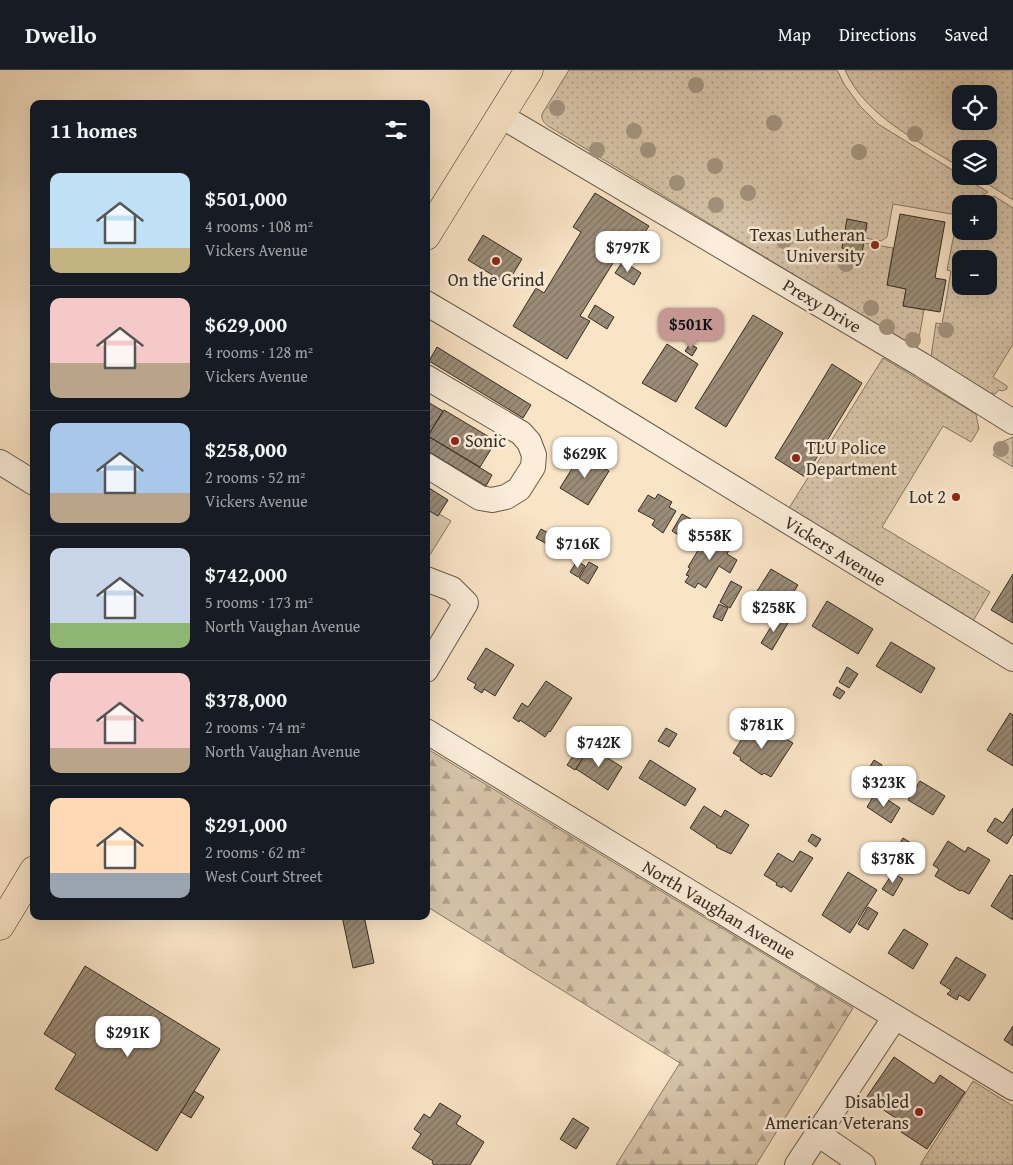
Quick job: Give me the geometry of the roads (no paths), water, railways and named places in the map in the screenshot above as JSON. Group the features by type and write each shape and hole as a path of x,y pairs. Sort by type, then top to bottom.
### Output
{"main road":[{"path":"430,230 529,70"},
{"path":"0,926 30,877"}],"street":[{"name":"Prexy Drive","path":"501,116 922,365 1013,422"},
{"name":"Vickers Avenue","path":"430,305 580,394 1013,659"},
{"path":"430,379 521,433 529,442 534,455 532,467 518,489 506,497 492,500 480,498 430,467"},
{"path":"0,462 30,481"},
{"path":"430,581 452,589 466,603 430,663"},
{"name":"North Vaughan Avenue","path":"430,733 1013,1088"},
{"path":"797,1165 895,1017"},
{"path":"818,1134 863,1165"}],"place":[{"name":"Texas Lutheran University","path":"875,245"},
{"name":"On the Grind","path":"496,261"},
{"name":"Sonic","path":"455,441"},
{"name":"TLU Police Department","path":"796,458"},
{"name":"Lot 2","path":"956,497"},
{"name":"Disabled American Veterans","path":"919,1112"}]}
